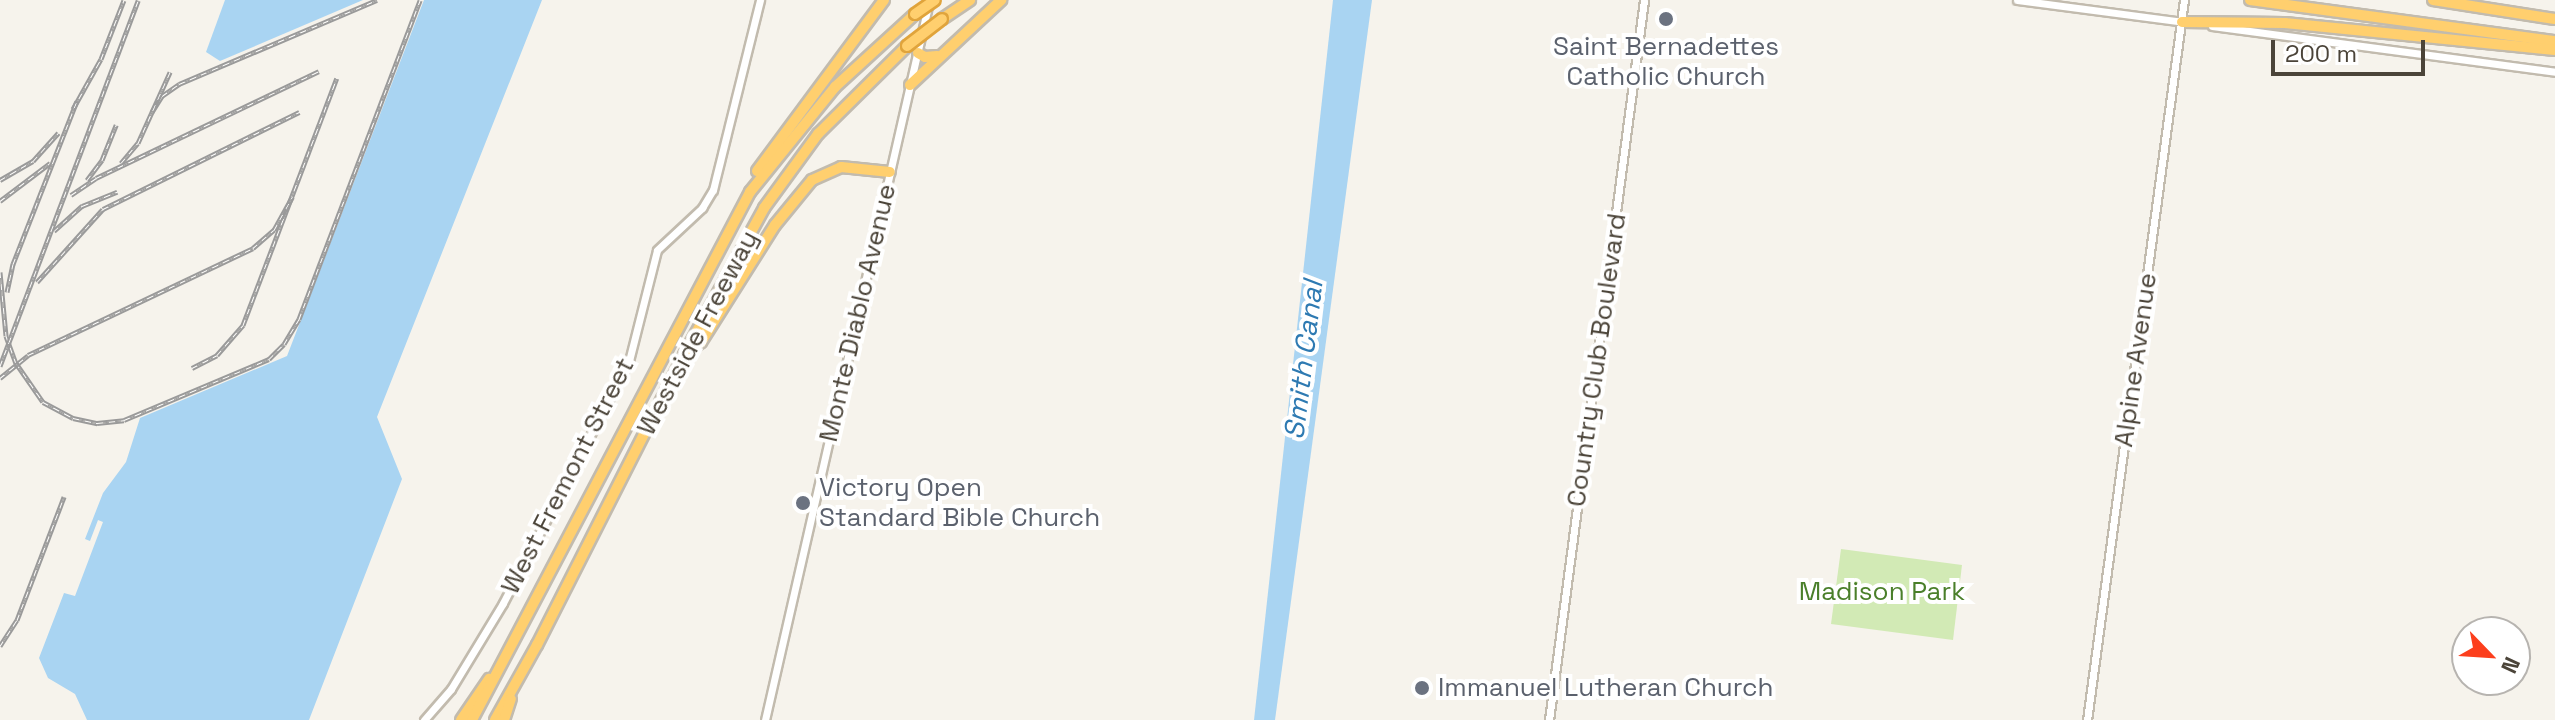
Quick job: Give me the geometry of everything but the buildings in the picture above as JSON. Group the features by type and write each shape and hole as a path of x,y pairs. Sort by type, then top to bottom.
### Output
{"highway":[{"path":"750,192 754,176 786,130 884,0"},
{"name":"Westside Freeway","path":"472,720 487,685 502,664 721,242 750,192 835,87 932,0"},
{"name":"Westside Freeway","path":"495,720 514,690 684,355 775,191 818,134 907,46 970,0"},
{"path":"910,85 937,56 1001,0"},
{"path":"2250,0 2446,27 2555,50"},
{"path":"2438,1 2475,3 2555,18"},
{"path":"2182,22 2285,23 2439,39 2473,35 2555,41"},
{"path":"918,53 925,57 937,56"},
{"path":"684,355 701,342 787,208 820,175 847,166 890,172"},
{"path":"461,720 487,685"},
{"path":"504,720 514,690"}],"street":[{"name":"West Fremont Street","path":"424,720 451,689 503,603 629,361 657,250 702,208 713,190 760,0"},
{"name":"Monte Diablo Avenue","path":"765,720 932,0"},
{"name":"Country Club Boulevard","path":"1549,720 1644,0"},
{"path":"2017,0 2555,72"},
{"name":"Alpine Avenue","path":"2087,720 2184,0"}],"green space":[{"name":"Madison Park","path":"1841,549 1962,565 1953,640 1831,624"}],"water":[{"path":"225,0 363,0 220,61 206,52"},
{"path":"424,0 542,0 377,417 402,479 309,720 87,720 75,694 48,678 39,658 64,593 75,596 103,522 98,520 90,541 85,539 103,493 126,462 140,418 287,356"},
{"name":"Smith Canal","path":"1333,0 1372,0 1275,720 1254,720"}],"railway":[{"path":"73,109 101,59 124,0"},
{"path":"0,366 138,0"},
{"path":"152,112 162,96 179,84 377,0"},
{"path":"0,272 6,336 16,363 43,402 73,418 97,423 124,420 269,359 284,344 299,319 420,0"},
{"path":"71,195 96,178 319,71"},
{"path":"121,163 138,143 170,72"},
{"path":"192,368 217,355 243,325 337,78"},
{"path":"7,292 13,264 77,101"},
{"path":"37,282 103,209 299,112"},
{"path":"87,180 102,160 116,125"},
{"path":"0,180 33,161 58,133"},
{"path":"0,201 50,163"},
{"path":"54,231 82,206 117,192"},
{"path":"0,378 28,355 253,248 274,230 292,197"},
{"path":"0,646 17,620 64,497"}],"place":[{"name":"Saint Bernadettes Catholic Church","path":"1666,19"},
{"name":"Victory Open Standard Bible Church","path":"803,503"},
{"name":"Immanuel Lutheran Church","path":"1422,688"}]}
